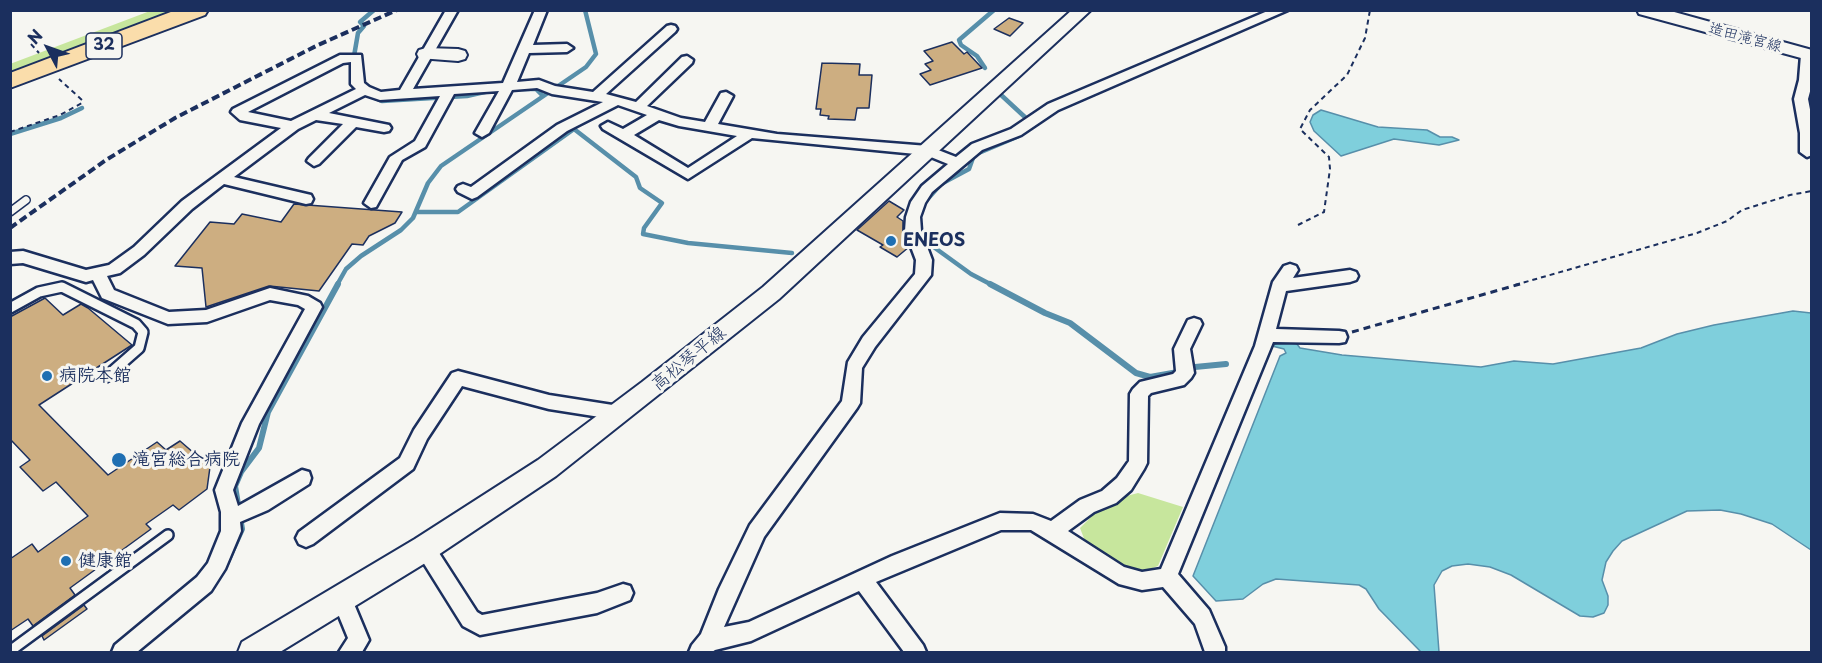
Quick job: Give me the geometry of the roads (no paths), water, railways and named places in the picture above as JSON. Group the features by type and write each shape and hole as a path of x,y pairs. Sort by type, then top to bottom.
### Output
{"highway":[{"name":"32","path":"10,60 140,10"},
{"name":"32","path":"10,81 197,10"}],"main road":[{"name":"高松琴平線","path":"253,652 425,548 547,468 619,414 771,293 1083,10"},
{"name":"造田滝宮線","path":"1644,10 1809,55"},
{"path":"426,54 458,55"}],"street":[{"path":"403,96 452,10"},
{"path":"482,133 507,88 541,10"},
{"path":"704,647 757,531 851,403 854,367 869,342 923,275 924,260 913,231 913,217 918,202 927,189 977,147 1016,132 1064,102 1282,10"},
{"path":"595,97 671,29"},
{"path":"525,49 567,48"},
{"path":"1807,152 1809,133 1801,99 1809,55"},
{"path":"293,126 245,117 238,112 340,59 357,58 358,84 361,92"},
{"path":"637,108 687,60"},
{"path":"10,258 23,257 86,276 114,269 139,251 187,206 293,126 361,92 380,96 447,95 539,84 551,90 617,100 679,122 810,141 928,151 958,163"},
{"path":"371,203 397,157 420,144 447,95"},
{"path":"710,126 726,96"},
{"path":"463,189 472,194 562,128 617,100"},
{"path":"315,115 384,128"},
{"path":"624,135 657,115"},
{"path":"314,161 353,122"},
{"path":"608,126 688,174 751,133"},
{"path":"222,179 304,194"},
{"path":"1167,578 1266,335 1279,286 1290,270"},
{"path":"98,273 108,294 168,318 207,316 270,294 302,300 314,307 251,423 224,490 237,515"},
{"path":"1279,286 1350,276"},
{"path":"1052,531 1087,506 1109,497 1124,484 1138,463 1139,394 1146,387 1178,380 1185,373 1182,350 1194,324"},
{"path":"1266,335 1339,337"},
{"path":"306,538 407,463 420,435 458,378 549,402 619,414"},
{"path":"122,652 204,584 215,568 237,515 303,478"},
{"path":"704,647 752,631 862,579 1000,521 1033,522 1052,531 1119,575 1142,582 1167,578"},
{"path":"425,548 470,619 480,625 557,612 597,603 623,593"},
{"path":"1167,578 1202,617 1215,652"},
{"path":"862,579 916,652"},
{"path":"342,600 358,640 349,652"}],"lane":[{"path":"10,212 26,200"},
{"path":"10,308 39,292 62,287 136,324 142,332 139,348 106,377"},
{"path":"10,651 168,535"}],"water":[{"path":"1321,110 1378,127 1427,130 1440,137 1452,137 1459,140 1439,145 1394,139 1341,156 1314,131 1310,122 1313,115"},
{"path":"1793,311 1811,313 1811,550 1772,524 1741,514 1720,510 1687,511 1622,541 1613,551 1606,562 1602,580 1608,596 1608,605 1604,613 1593,617 1580,616 1511,575 1490,567 1468,564 1452,566 1442,571 1434,585 1439,652 1421,652 1379,609 1366,589 1359,585 1276,579 1263,584 1243,599 1216,601 1193,576 1280,356 1286,353 1284,349 1272,346 1281,341 1293,339 1300,348 1342,355 1481,367 1514,361 1553,364 1641,348 1677,334 1714,325"}],"waterway":[{"path":"353,62 358,33 364,26 360,22 374,10"},
{"path":"337,285 346,269 361,256 401,230 413,218 428,183 441,166 586,67 596,54 585,10"},
{"path":"985,68 977,56 961,45 959,40 994,10"},
{"path":"353,80 356,90 382,101 467,96 489,91"},
{"path":"519,89 536,89 543,96"},
{"path":"1000,94 1027,119 1023,122"},
{"path":"10,134 61,118 82,108"},
{"path":"416,212 458,212 574,129 636,177 640,188 662,203 644,228 643,234 688,243 792,253"},
{"path":"925,202 941,184 969,169 974,155 1019,136"},
{"path":"922,236 924,240 971,274 992,285"},
{"path":"227,562 242,529 235,486 241,472 259,448 268,412 338,284"},
{"path":"990,284 1045,313 1070,323 1136,373 1150,377 1178,372"},
{"path":"1195,367 1226,364"}],"railway":[{"path":"10,228 106,160 175,118 318,45 397,10"}],"place":[{"name":"ENEOS","path":"891,241"},
{"name":"病院本館","path":"47,376"},
{"name":"滝宮総合病院","path":"119,460"},
{"name":"健康館","path":"66,561"}]}
